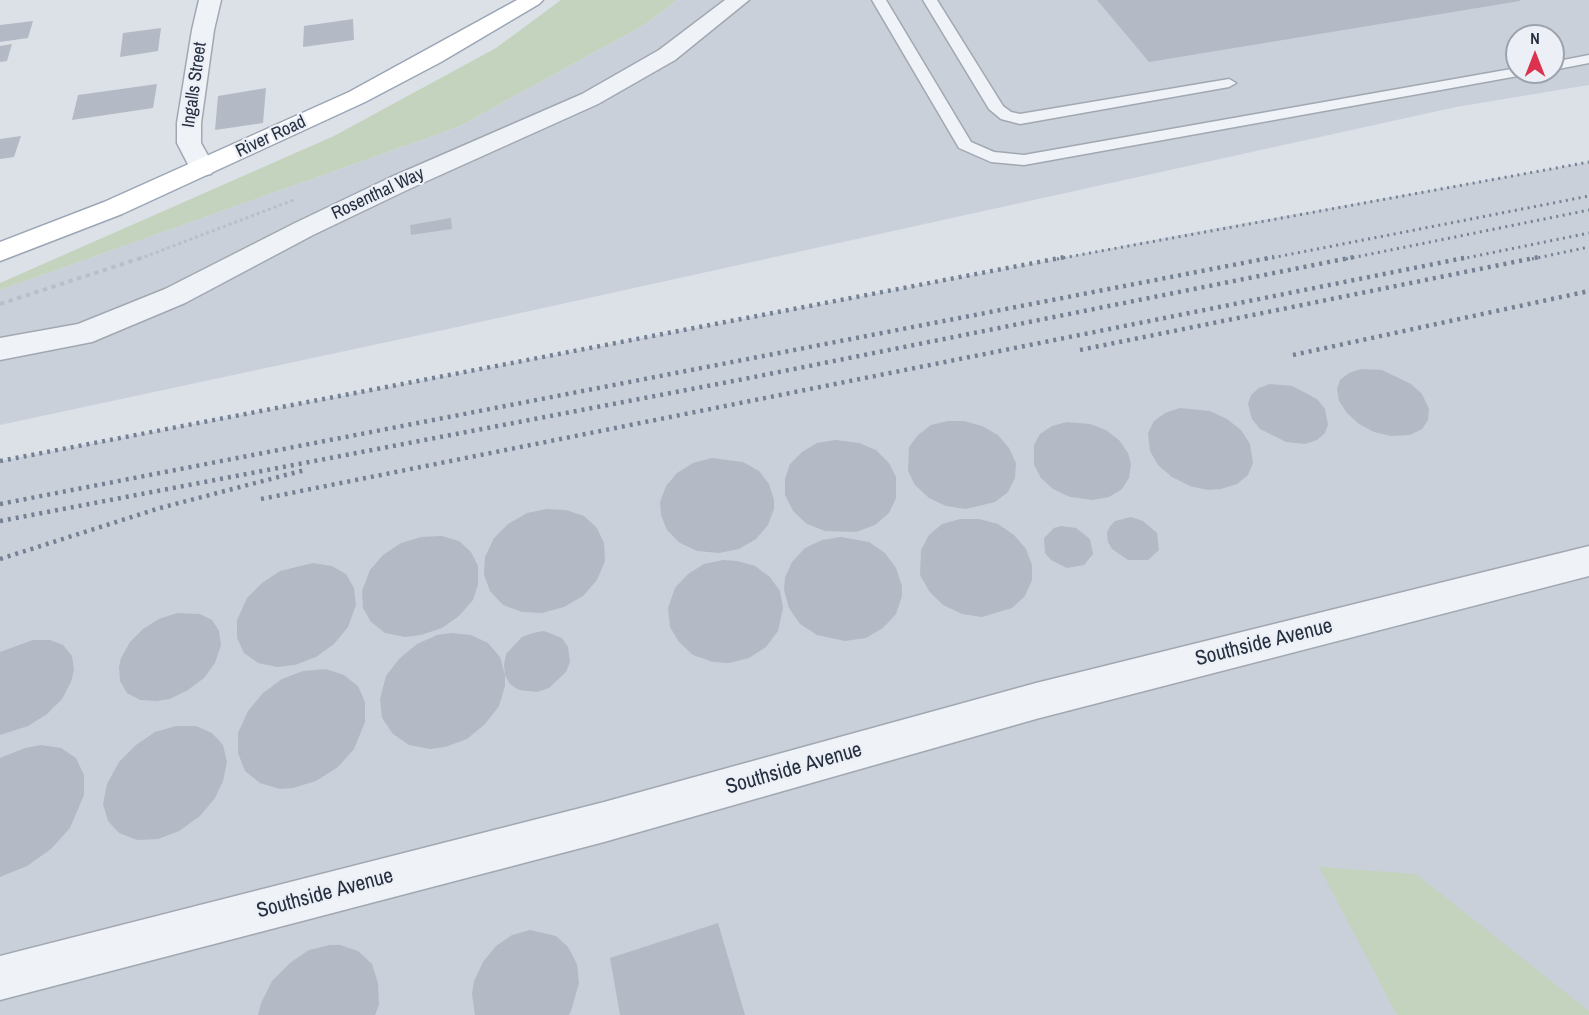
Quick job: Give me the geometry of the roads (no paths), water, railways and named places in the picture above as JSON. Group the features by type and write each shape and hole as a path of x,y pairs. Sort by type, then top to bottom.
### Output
{"main road":[{"name":"River Road","path":"0,252 113,208 366,92 433,57 532,0"}],"street":[{"name":"Ingalls Street","path":"202,168 189,143 189,123 203,30 210,0"},
{"name":"Rosenthal Way","path":"0,350 82,334 175,296 304,229 398,184 590,99 667,55 738,0"},
{"name":"Southside Avenue","path":"0,978 604,822 1036,701 1589,561"}],"lane":[{"path":"879,0 965,145 991,157 1024,160 1505,74"},
{"path":"930,0 997,110 1006,116 1020,119 1229,83"},
{"path":"1565,64 1589,59"}],"railway":[{"path":"1057,259 1589,162"},
{"path":"1266,259 1589,196"},
{"path":"1346,259 1589,210"},
{"path":"1461,259 1589,233"},
{"path":"1532,259 1589,247"},
{"path":"0,461 1065,257"},
{"path":"0,504 1274,257"},
{"path":"0,521 739,380 1354,257"},
{"path":"261,499 1469,257"},
{"path":"1080,350 1539,257"},
{"path":"1293,355 1589,291"},
{"path":"0,559 160,508 305,470"}]}
